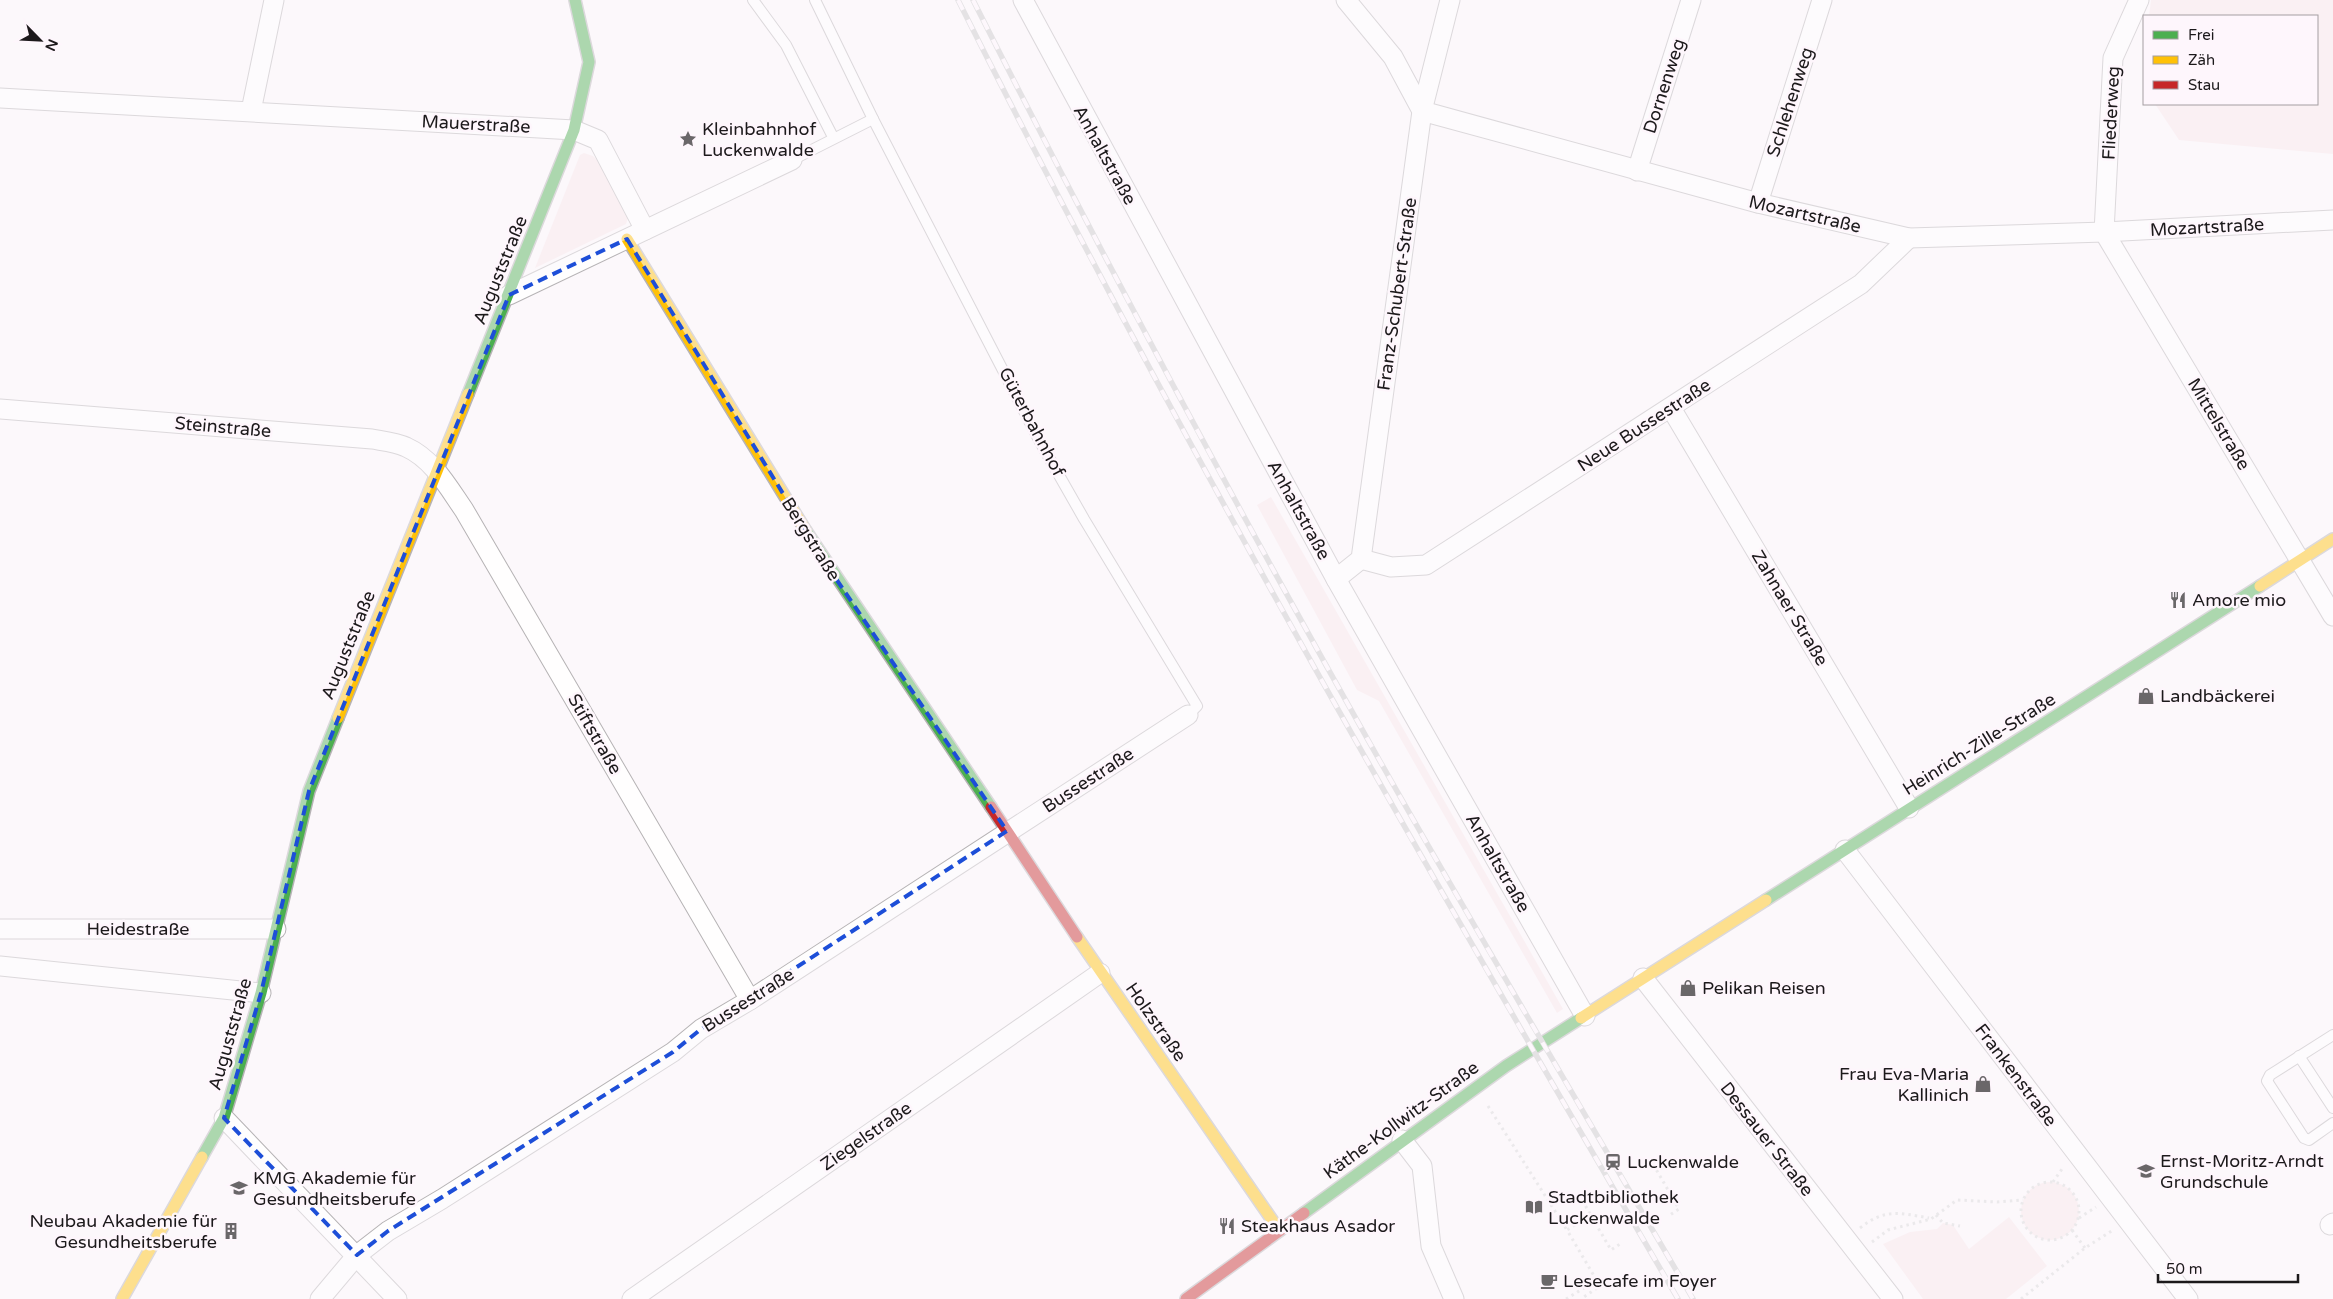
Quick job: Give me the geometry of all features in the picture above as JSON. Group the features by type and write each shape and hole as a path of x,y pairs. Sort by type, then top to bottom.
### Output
{"street":[{"path":"251,111 274,0"},
{"name":"Auguststraße","path":"122,1299 224,1118 260,993 309,791 436,470 574,130 589,62 575,0"},
{"name":"Anhaltstraße","path":"1022,0 1336,580 1584,1016"},
{"path":"1346,0 1393,57 1422,111"},
{"name":"Franz-Schubert-Straße","path":"1361,559 1422,111 1450,0"},
{"name":"Dornenweg","path":"1637,171 1691,0"},
{"name":"Schlehenweg","path":"1758,204 1822,0"},
{"name":"Fliederweg","path":"2104,232 2113,58 2139,0"},
{"name":"Mauerstraße","path":"0,98 574,130 598,140 645,230"},
{"name":"Mozartstraße","path":"1422,111 1758,204 1909,238 2104,232 2333,220"},
{"path":"509,294 792,160"},
{"name":"Mittelstraße","path":"2104,232 2333,616"},
{"name":"Neue Bussestraße","path":"1361,559 1391,567 1426,566 1861,284 1909,238"},
{"name":"Bergstraße","path":"627,239 828,567 1007,831"},
{"name":"Zahnaer Straße","path":"1671,408 1909,808"},
{"name":"Steinstraße","path":"0,409 372,439 405,446 423,457 436,470"},
{"name":"Stiftstraße","path":"436,470 464,510 750,1000"},
{"name":"Heinrich-Zille-Straße","path":"1643,978 2333,539"},
{"path":"1336,580 1361,559"},
{"name":"Bussestraße","path":"320,1299 358,1255 388,1231 458,1189 673,1052 701,1029 750,1000 1188,715"},
{"name":"Holzstraße","path":"1007,831 1100,973 1279,1230"},
{"name":"Frankenstraße","path":"1846,850 2188,1299"},
{"name":"Heidestraße","path":"0,930 276,929"},
{"path":"0,966 260,993"},
{"name":"Ziegelstraße","path":"632,1299 1100,973"},
{"name":"Käthe-Kollwitz-Straße","path":"1186,1299 1476,1086 1643,978"},
{"name":"Dessauer Straße","path":"1643,978 1893,1299"},
{"path":"224,1118 358,1255 398,1299"},
{"path":"1402,1140 1422,1166 1431,1246 1454,1299"}],"lane":[{"path":"753,0 786,44 833,137"},
{"name":"Güterbahnhof","path":"815,0 873,119 1040,440 1084,519 1197,706 1188,715"},
{"path":"792,160 833,137 873,119"},
{"path":"2333,1035 2270,1075 2267,1081 2304,1138 2309,1140 2333,1124"},
{"path":"2299,1056 2333,1108"}],"path":[{"path":"1476,1086 1600,1286 1581,1299"},
{"path":"1640,1163 1649,1157 1660,1176 1679,1209 1670,1215"},
{"path":"2057,1182 2066,1186 2072,1192 2079,1208 2078,1219 2072,1230 2060,1238 2052,1240 2038,1237 2027,1228 2021,1212 2023,1200 2028,1192 2040,1184 2057,1182"},
{"path":"1591,1194 1581,1199 1611,1250 1620,1244"},
{"path":"1851,1246 1888,1230 1931,1219 1957,1200 1997,1202 2023,1200"},
{"path":"1851,1246 1871,1219 1884,1213 1902,1213 1931,1219"},
{"path":"1936,1215 1943,1223 1960,1226"},
{"path":"2021,1299 2086,1248 2128,1220"},
{"path":"1567,1230 1575,1225"},
{"path":"2072,1230 2086,1248"},
{"path":"1566,1299 1597,1280"}],"highlighted area":[{"path":"627,239 828,567 1007,831 701,1029 673,1052 388,1231 357,1255 224,1118 261,993 309,791 509,295"}],"shaded area":[{"path":"2151,0 2333,0 2333,154 2179,140 2156,105 2318,105 2318,15 2149,15"},
{"path":"584,153 593,156 597,160 628,218 626,224 535,268 580,155"},
{"path":"1271,497 1563,1009 1557,1013 1379,701 1357,690 1257,505"},
{"path":"2050,1182 2061,1184 2074,1195 2079,1211 2077,1222 2066,1235 2050,1240 2039,1238 2026,1227 2021,1211 2023,1200 2034,1187"},
{"path":"2009,1217 2047,1266 2006,1299 1923,1299 1883,1244 1910,1232 1937,1229 1943,1223 1953,1225 1969,1249"}],"railway":[{"path":"958,0 1042,165 1217,493 1491,978 1678,1299"},
{"path":"973,0 1122,289 1328,669 1458,898 1693,1299"}],"traffic: fast":[{"path":"468,394 574,130 589,62 575,0"},
{"path":"806,531 991,807"},
{"path":"1766,900 2260,586"},
{"path":"202,1157 224,1118 261,993 309,791 338,718"},
{"path":"1304,1213 1506,1066 1581,1018"}],"traffic: slow":[{"path":"627,239 806,531"},
{"path":"338,718 468,394"},
{"path":"2260,586 2333,539"},
{"path":"1581,1018 1766,900"},
{"path":"1077,937 1279,1230"},
{"path":"122,1299 202,1157"}],"traffic: jam":[{"path":"991,807 1077,937"},
{"path":"1186,1299 1304,1213"}],"place":[{"name":"Kleinbahnhof Luckenwalde","path":"688,139"},
{"name":"Amore mio","path":"2178,600"},
{"name":"Landbäckerei","path":"2146,696"},
{"name":"Pelikan Reisen","path":"1688,988"},
{"name":"Frau Eva-Maria Kallinich","path":"1983,1084"},
{"name":"Luckenwalde","path":"1613,1162"},
{"name":"Ernst-Moritz-Arndt Grundschule","path":"2146,1171"},
{"name":"KMG Akademie für Gesundheitsberufe","path":"239,1188"},
{"name":"Stadtbibliothek Luckenwalde","path":"1534,1207"},
{"name":"Steakhaus Asador","path":"1227,1226"},
{"name":"Neubau Akademie für Gesundheitsberufe","path":"231,1231"},
{"name":"Lesecafe im Foyer","path":"1549,1281"}]}
